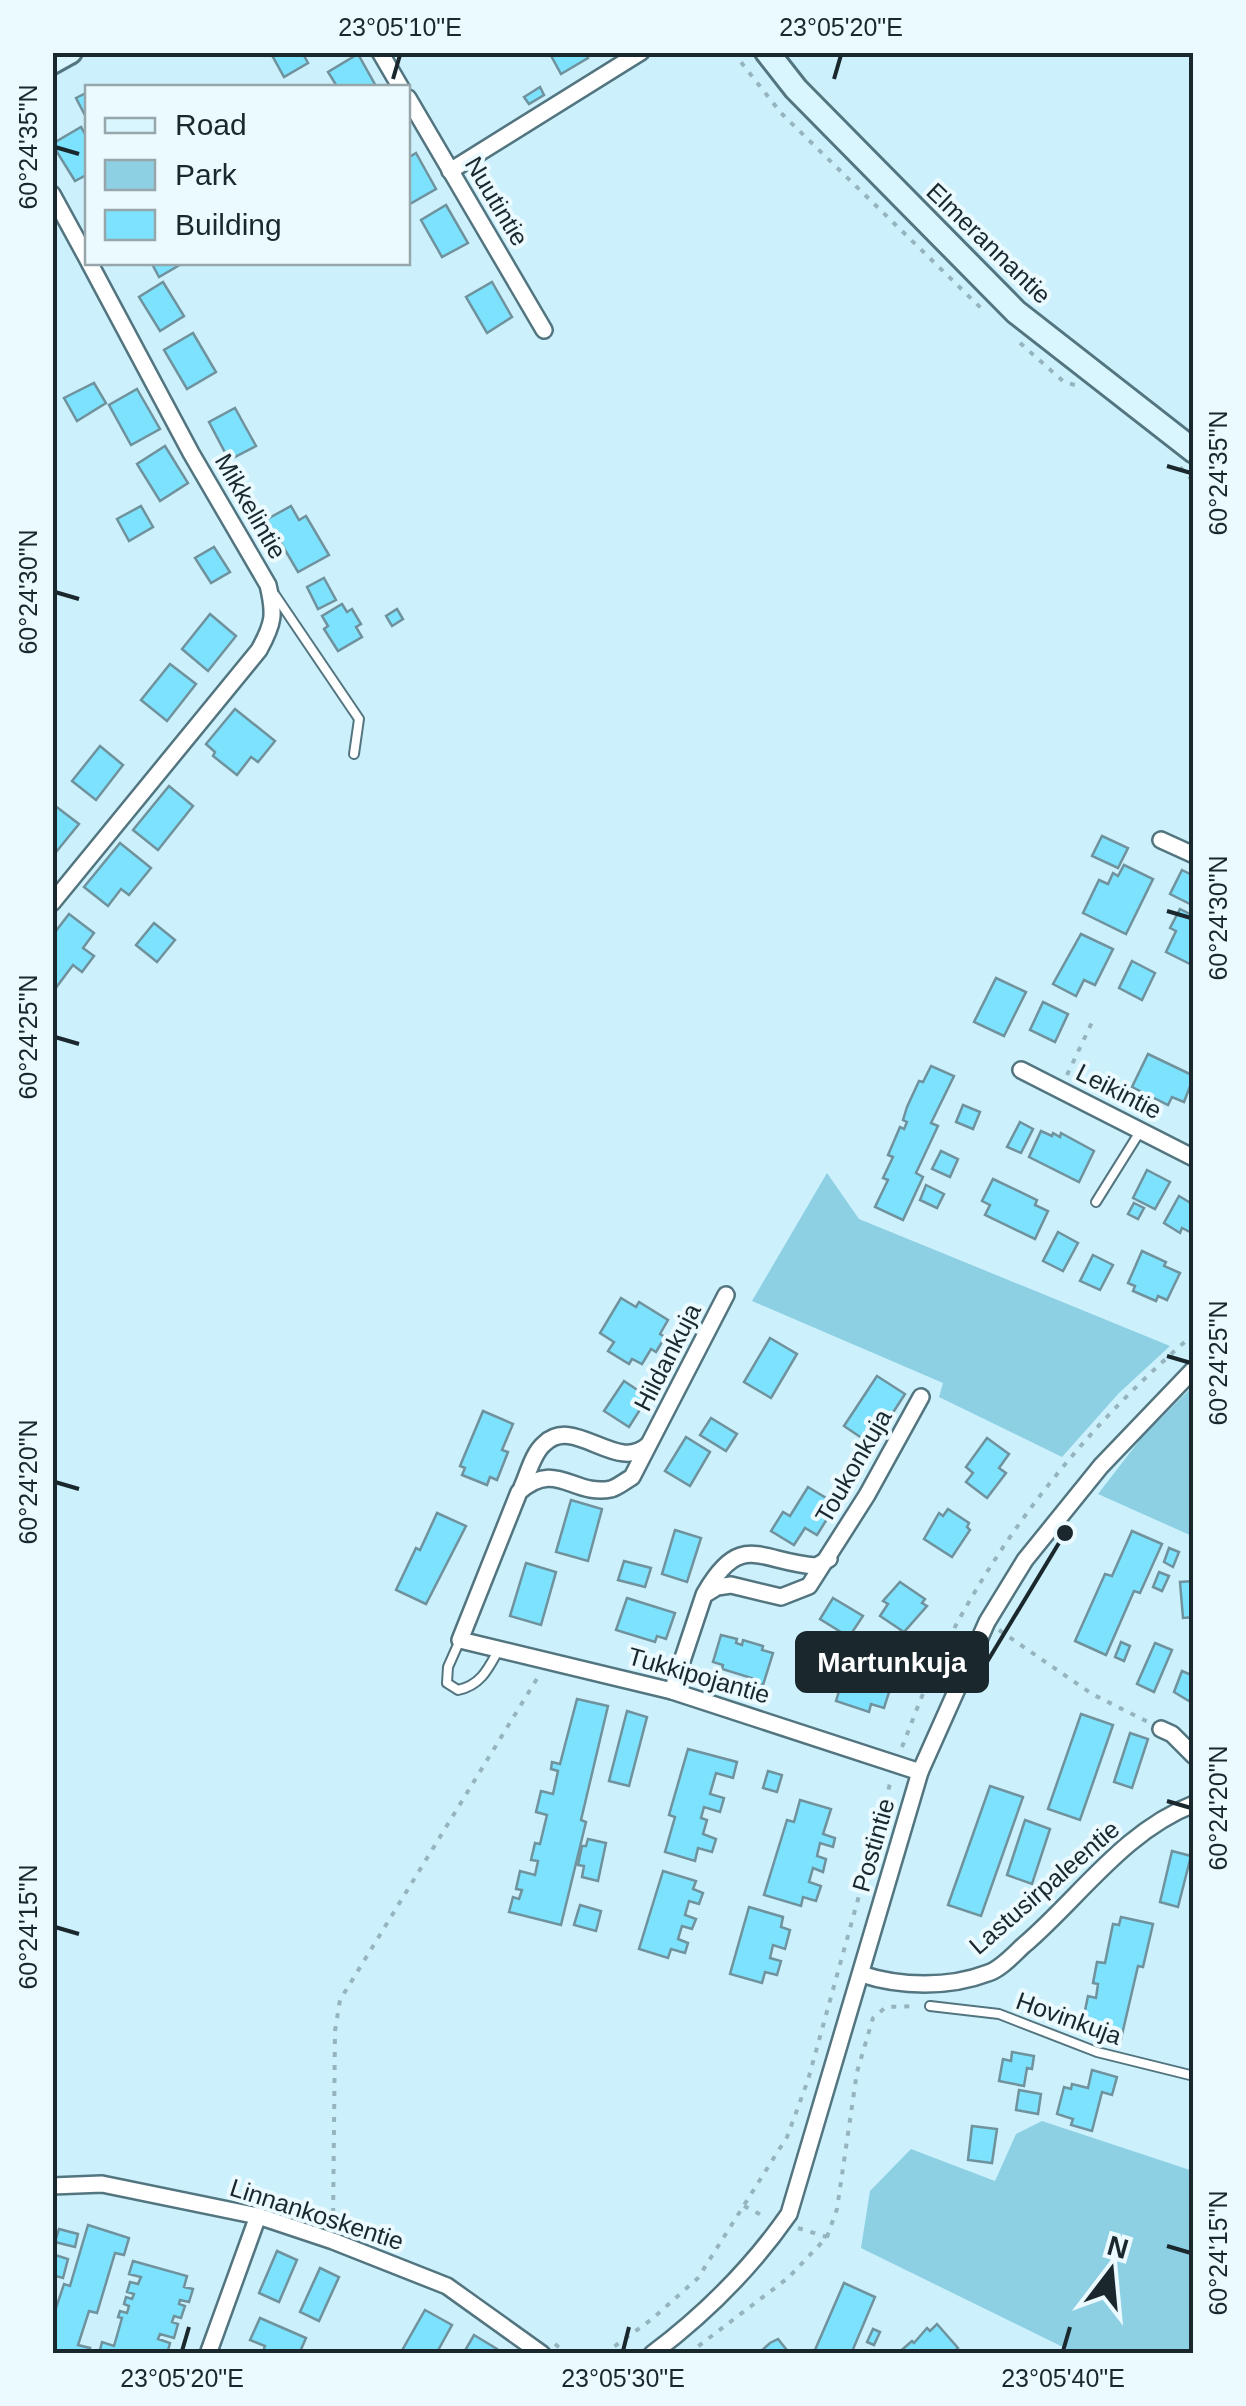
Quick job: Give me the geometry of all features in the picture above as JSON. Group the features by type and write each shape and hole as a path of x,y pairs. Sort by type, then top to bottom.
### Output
{"street":[{"path":"52,62 70,52"},
{"path":"380,52 399,85"},
{"path":"450,170 641,52"},
{"name":"Elmerannantie","path":"767,52 796,89 1016,312 1194,451"},
{"name":"Nuutintie","path":"410,101 544,330"},
{"name":"Mikkelintie","path":"52,194 85,255"},
{"name":"Mikkelintie","path":"52,903 259,650 272,627 268,585 190,453 90,265"},
{"path":"1161,840 1194,855"},
{"name":"Leikintie","path":"1021,1070 1194,1158"},
{"name":"Hildankuja","path":"520,1492 533,1480 549,1477 596,1490 614,1489 632,1477 726,1295"},
{"name":"Postintie","path":"652,2354 685,2330 766,2248 790,2214 920,1772 987,1622 1026,1560 1101,1466 1194,1369"},
{"name":"Toukonkuja","path":"704,1595 717,1587 731,1586 781,1597 810,1586 921,1397"},
{"name":"Hildankuja","path":"460,1640 541,1445 554,1437 567,1436 627,1456 640,1453 652,1443"},
{"name":"Toukonkuja","path":"672,1691 704,1595 728,1561 740,1555 767,1555 816,1566 828,1559"},
{"name":"Tukkipojantie","path":"460,1640 672,1691 920,1772"},
{"path":"1160,1728 1194,1756"},
{"name":"Lastusirpaleentie","path":"861,1974 882,1982 930,1985 991,1973 1038,1933 1111,1858 1179,1809 1194,1804"},
{"name":"Linnankoskentie","path":"53,2186 102,2184 258,2216 333,2240 447,2286 542,2354"},
{"path":"208,2354 258,2216"}],"lane":[{"path":"268,585 359,719 354,754"},
{"path":"1096,1202 1141,1130"},
{"path":"460,1640 448,1667 447,1683 458,1690 473,1687 499,1649"},
{"name":"Hovinkuja","path":"930,2006 999,2014 1097,2052 1194,2076"}],"path":[{"path":"1060,1088 1094,1018"},
{"path":"987,1622 1092,1694 1160,1728"},
{"path":"333,2240 334,2031 340,2000 548,1660"},
{"path":"688,2354 788,2278 827,2237 837,2209 850,2106 874,2018 886,2008 930,2006"},
{"path":"744,2206 768,2218"},
{"path":"794,2226 827,2237"}],"green space":[{"path":"827,1173 859,1219 1170,1346 1119,1393 1062,1457 939,1397 943,1383 752,1301"},
{"path":"1193,1386 1192,1536 1098,1494 1142,1437"},
{"path":"1042,2121 1193,2171 1193,2353 1075,2353 861,2248 870,2191 911,2149 995,2181 1016,2134"}],"building":[{"path":"280,52 302,52 308,63 284,77 273,57"},
{"path":"549,52 585,52 588,58 561,74"},
{"path":"358,54 375,85 336,85 328,72"},
{"path":"540,87 544,95 529,104 524,97"},
{"path":"85,94 85,115 76,98"},
{"path":"81,127 85,134 85,176 75,181 52,144"},
{"path":"416,153 436,189 410,204 410,157"},
{"path":"446,205 468,243 442,257 421,220"},
{"path":"153,265 180,265 159,277"},
{"path":"163,282 184,316 160,331 139,297"},
{"path":"492,282 512,317 487,333 466,297"},
{"path":"193,333 216,372 187,389 164,350"},
{"path":"94,383 106,403 77,421 64,398"},
{"path":"137,389 160,429 131,445 109,405"},
{"path":"235,408 256,446 229,460 209,422"},
{"path":"165,446 188,483 160,501 137,464"},
{"path":"141,506 153,527 129,541 117,519"},
{"path":"291,506 299,520 306,516 329,555 298,572 281,543 275,546 262,522"},
{"path":"214,547 230,572 211,583 195,558"},
{"path":"324,578 336,600 318,609 307,587"},
{"path":"342,604 347,612 352,609 361,624 356,627 362,637 338,651 324,629 328,626 322,616"},
{"path":"397,609 403,619 392,626 386,616"},
{"path":"210,614 236,636 208,671 182,649"},
{"path":"170,664 196,684 167,721 141,700"},
{"path":"235,709 275,741 258,762 251,757 237,775 213,756 215,752 206,744"},
{"path":"100,746 123,765 96,800 72,781"},
{"path":"169,786 193,806 158,850 133,830"},
{"path":"52,806 79,824 52,857"},
{"path":"1102,836 1128,848 1118,868 1092,856"},
{"path":"120,843 151,868 129,895 121,889 108,906 84,887"},
{"path":"1124,865 1153,879 1126,934 1083,913 1099,880 1108,884 1113,873 1118,876"},
{"path":"1182,870 1194,876 1194,906 1170,894"},
{"path":"1180,909 1194,916 1194,966 1166,952 1176,931 1170,928"},
{"path":"69,914 94,933 83,948 94,956 82,972 73,965 55,989 52,936"},
{"path":"154,923 175,940 157,962 136,945"},
{"path":"1081,934 1113,949 1095,985 1084,980 1076,996 1053,984"},
{"path":"1132,961 1155,973 1142,1000 1119,988"},
{"path":"996,978 1026,992 1004,1036 974,1022"},
{"path":"1043,1002 1068,1014 1055,1042 1030,1030"},
{"path":"1148,1054 1194,1076 1184,1102 1172,1097 1168,1105 1132,1087"},
{"path":"931,1066 954,1076 931,1123 938,1126 916,1173 923,1177 903,1220 875,1207 888,1180 883,1178 893,1157 888,1155 900,1127 904,1129 907,1122 903,1120 907,1107"},
{"path":"963,1105 980,1112 973,1129 956,1122"},
{"path":"1020,1122 1033,1129 1021,1153 1007,1147"},
{"path":"1041,1131 1060,1137 1061,1133 1094,1151 1079,1182 1029,1157"},
{"path":"941,1151 958,1159 950,1177 932,1169"},
{"path":"1147,1170 1170,1182 1155,1209 1133,1198"},
{"path":"993,1179 1037,1200 1035,1205 1048,1211 1035,1239 985,1215 990,1205 982,1201"},
{"path":"926,1185 944,1194 937,1208 920,1200"},
{"path":"1179,1196 1189,1202 1194,1197 1194,1234 1182,1228 1180,1233 1164,1223"},
{"path":"1134,1203 1144,1208 1138,1219 1128,1214"},
{"path":"1058,1232 1078,1243 1063,1271 1043,1261"},
{"path":"1142,1251 1180,1273 1167,1300 1158,1296 1156,1301 1133,1291 1135,1286 1128,1283"},
{"path":"1093,1255 1113,1265 1100,1290 1080,1281"},
{"path":"621,1298 636,1307 639,1302 668,1320 660,1334 665,1337 642,1364 632,1359 629,1364 608,1351 614,1342 600,1333"},
{"path":"770,1338 797,1354 771,1398 744,1382"},
{"path":"877,1376 905,1394 872,1445 844,1426"},
{"path":"624,1381 648,1397 629,1427 604,1411"},
{"path":"483,1411 513,1424 502,1450 508,1452 497,1480 490,1477 487,1485 462,1475 465,1468 460,1466"},
{"path":"711,1418 737,1434 726,1451 700,1435"},
{"path":"686,1437 710,1452 690,1486 665,1471"},
{"path":"987,1438 1009,1454 999,1468 1006,1473 987,1498 966,1482 973,1473 966,1467"},
{"path":"808,1487 831,1501 821,1516 827,1519 817,1535 805,1528 794,1545 771,1531 783,1512 790,1516"},
{"path":"571,1500 602,1509 588,1561 556,1552"},
{"path":"948,1509 969,1523 970,1530 952,1557 924,1539 939,1513 943,1516"},
{"path":"437,1513 466,1526 426,1604 396,1590"},
{"path":"675,1530 701,1538 687,1582 662,1574"},
{"path":"1132,1531 1162,1544 1140,1593 1134,1591 1106,1655 1075,1641 1105,1574 1112,1576"},
{"path":"1169,1548 1179,1552 1173,1567 1164,1562"},
{"path":"624,1561 651,1568 645,1587 618,1580"},
{"path":"526,1563 556,1572 541,1625 510,1616"},
{"path":"1159,1572 1169,1576 1162,1591 1153,1587"},
{"path":"1194,1581 1194,1617 1183,1618 1180,1582"},
{"path":"900,1582 925,1599 922,1603 927,1606 904,1632 880,1616 888,1604 883,1601"},
{"path":"627,1598 675,1613 666,1639 657,1636 655,1642 616,1630"},
{"path":"833,1598 863,1616 849,1637 820,1619"},
{"path":"721,1635 737,1639 736,1643 742,1645 743,1640 763,1646 762,1650 773,1653 763,1685 713,1662"},
{"path":"1121,1642 1130,1646 1124,1661 1115,1657"},
{"path":"1155,1643 1172,1650 1154,1692 1137,1684"},
{"path":"1182,1671 1194,1676 1194,1704 1174,1692"},
{"path":"844,1675 875,1685 877,1678 892,1683 884,1708 871,1704 869,1712 836,1701"},
{"path":"577,1699 608,1706 561,1925 509,1912 513,1897 519,1899 522,1890 516,1889 520,1871 535,1875 538,1861 531,1860 535,1843 540,1844 547,1815 536,1812 541,1791 553,1794 558,1771 551,1769 552,1762 560,1764"},
{"path":"627,1711 647,1717 629,1786 609,1781"},
{"path":"1081,1714 1113,1725 1080,1820 1048,1809"},
{"path":"1130,1733 1148,1739 1132,1788 1114,1782"},
{"path":"688,1749 737,1762 733,1778 716,1773 710,1794 724,1798 720,1812 704,1807 701,1818 707,1820 703,1834 716,1839 712,1852 698,1848 695,1861 665,1852 675,1817 669,1815"},
{"path":"768,1771 782,1775 777,1792 763,1788"},
{"path":"990,1786 1023,1797 981,1916 948,1905"},
{"path":"800,1800 831,1809 823,1834 835,1838 833,1847 820,1843 817,1856 826,1859 823,1872 813,1868 809,1882 821,1886 816,1901 803,1897 801,1906 764,1895 787,1820 794,1822"},
{"path":"1025,1820 1050,1829 1032,1884 1007,1875"},
{"path":"588,1839 606,1843 598,1881 582,1877 584,1866 578,1865 582,1846 586,1846"},
{"path":"1172,1851 1191,1856 1178,1907 1160,1902"},
{"path":"663,1871 696,1881 693,1889 703,1893 699,1904 689,1901 685,1915 696,1919 692,1929 682,1926 678,1939 688,1943 685,1953 671,1949 668,1958 639,1949"},
{"path":"580,1905 601,1911 596,1931 574,1925"},
{"path":"749,1907 783,1917 781,1927 790,1930 785,1949 773,1945 770,1958 781,1961 777,1975 765,1972 762,1983 730,1974"},
{"path":"1121,1917 1153,1924 1143,1967 1138,1966 1121,2039 1085,2031 1088,2021 1083,2020 1088,1996 1096,1998 1098,1984 1093,1983 1097,1962 1105,1963 1113,1924 1119,1925"},
{"path":"1012,2052 1034,2056 1024,2086 999,2081 1003,2059 1011,2061"},
{"path":"1092,2070 1117,2077 1112,2095 1102,2092 1092,2131 1071,2125 1073,2119 1057,2114 1064,2087 1071,2089 1072,2084 1088,2088"},
{"path":"1019,2090 1041,2094 1038,2114 1016,2110"},
{"path":"972,2126 997,2129 992,2163 968,2160"},
{"path":"88,2225 129,2238 124,2255 115,2253 97,2313 89,2311 78,2345 90,2348 88,2354 52,2354 52,2320 64,2284 70,2286"},
{"path":"59,2229 78,2234 75,2247 55,2242"},
{"path":"277,2251 297,2260 279,2302 259,2293"},
{"path":"52,2254 68,2259 63,2278 52,2275"},
{"path":"133,2261 187,2276 184,2287 193,2289 189,2302 180,2300 179,2304 185,2306 181,2318 174,2316 172,2322 178,2324 174,2338 160,2334 158,2339 170,2343 167,2354 99,2354 102,2342 114,2346 122,2318 118,2317 120,2311 127,2313 126,2297 132,2299 134,2294 127,2292 130,2282 138,2284 141,2277 129,2274"},
{"path":"320,2268 339,2277 319,2321 300,2312"},
{"path":"844,2283 875,2297 851,2354 823,2354 815,2350"},
{"path":"425,2310 452,2325 436,2354 400,2354"},
{"path":"260,2318 306,2338 299,2354 262,2354 265,2346 250,2340"},
{"path":"937,2324 958,2348 952,2354 897,2354 927,2328 930,2331"},
{"path":"873,2329 880,2332 874,2345 867,2342"},
{"path":"474,2335 497,2349 494,2354 463,2354"},
{"path":"778,2339 790,2354 759,2353 770,2343"}],"place":[{"name":"Martunkuja","path":"1065,1533"}]}
